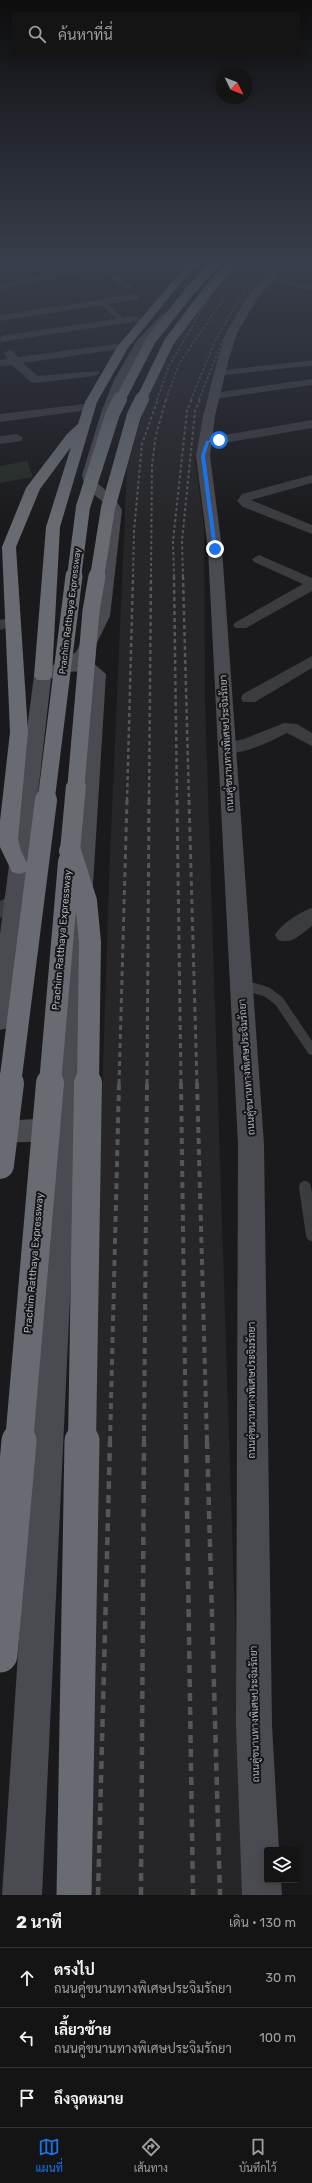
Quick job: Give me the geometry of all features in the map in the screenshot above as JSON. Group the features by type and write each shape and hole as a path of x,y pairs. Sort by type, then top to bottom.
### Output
{"highway":[{"path":"55,671 53,527 91,402 123,348"},
{"name":"Prachim Ratthaya Expressway","path":"0,1165 84,507 113,414 147,348"},
{"name":"Prachim Ratthaya Expressway","path":"0,1655 91,611 108,508 134,415 167,348"},
{"path":"18,876 8,839 18,732 6,624 9,546 33,488 72,437 85,424"},
{"path":"70,851 86,901 90,942 74,1895"}],"main road":[{"path":"55,671 83,655 102,616 115,510 109,500 90,484 89,475 107,407 138,348"},
{"name":"ถนนคู่ขนานทางพิเศษประจิมรัถยา","path":"227,348 216,396 209,412 207,442 203,456 215,549 251,1144 254,1725 262,1895"},
{"path":"22,1895 65,1128 97,674 86,666 55,671"},
{"path":"0,1021 18,876 55,671"},
{"path":"0,1132 65,1128"}],"street":[{"path":"6,348 15,361 35,380 94,373"},
{"path":"0,362 106,348"},
{"path":"216,396 312,382"},
{"path":"0,418 84,408"},
{"path":"207,442 312,424"},
{"path":"0,440 17,438"},
{"path":"308,482 247,497 244,501 312,530"},
{"path":"259,559 312,584"},
{"path":"241,625 312,584"},
{"path":"249,698 312,661"},
{"path":"227,748 248,744 284,728 291,728 312,741"},
{"path":"285,935 312,916"}],"lane":[{"path":"220,373 312,363"},
{"path":"242,984 267,992 279,1001 312,1050"},
{"path":"305,1187 312,1235"}],"shaded area":[{"path":"173,348 223,348 206,401 195,459 204,526 205,701 244,1895 77,1895 109,879 127,467 144,408 155,381"},
{"path":"27,461 33,477 0,483 0,466"}],"waterway":[{"path":"0,911 28,894"}],"railway":[{"path":"157,400 169,366 179,348"},
{"path":"166,400 179,364 190,348"},
{"path":"191,400 212,348"},
{"path":"199,400 219,348"},
{"path":"133,577 134,531 142,444 158,399"},
{"path":"151,577 152,464 156,435 166,399"},
{"path":"174,577 173,541 187,411 192,399"},
{"path":"183,577 182,541 195,411 200,399"},
{"path":"127,801 133,576"},
{"path":"149,801 151,576"},
{"path":"174,576 177,801"},
{"path":"183,576 189,801"},
{"path":"119,1084 127,800"},
{"path":"147,1084 149,800"},
{"path":"177,800 181,1084"},
{"path":"189,800 197,1084"},
{"path":"110,1442 119,1083"},
{"path":"144,1442 147,1083"},
{"path":"181,1083 186,1442"},
{"path":"197,1083 207,1442"},
{"path":"98,1895 110,1441"},
{"path":"141,1895 144,1441"},
{"path":"186,1441 193,1895"},
{"path":"207,1441 220,1895"}],"route":[{"path":"215,549 211,507 203,456 207,442 219,440"}]}
